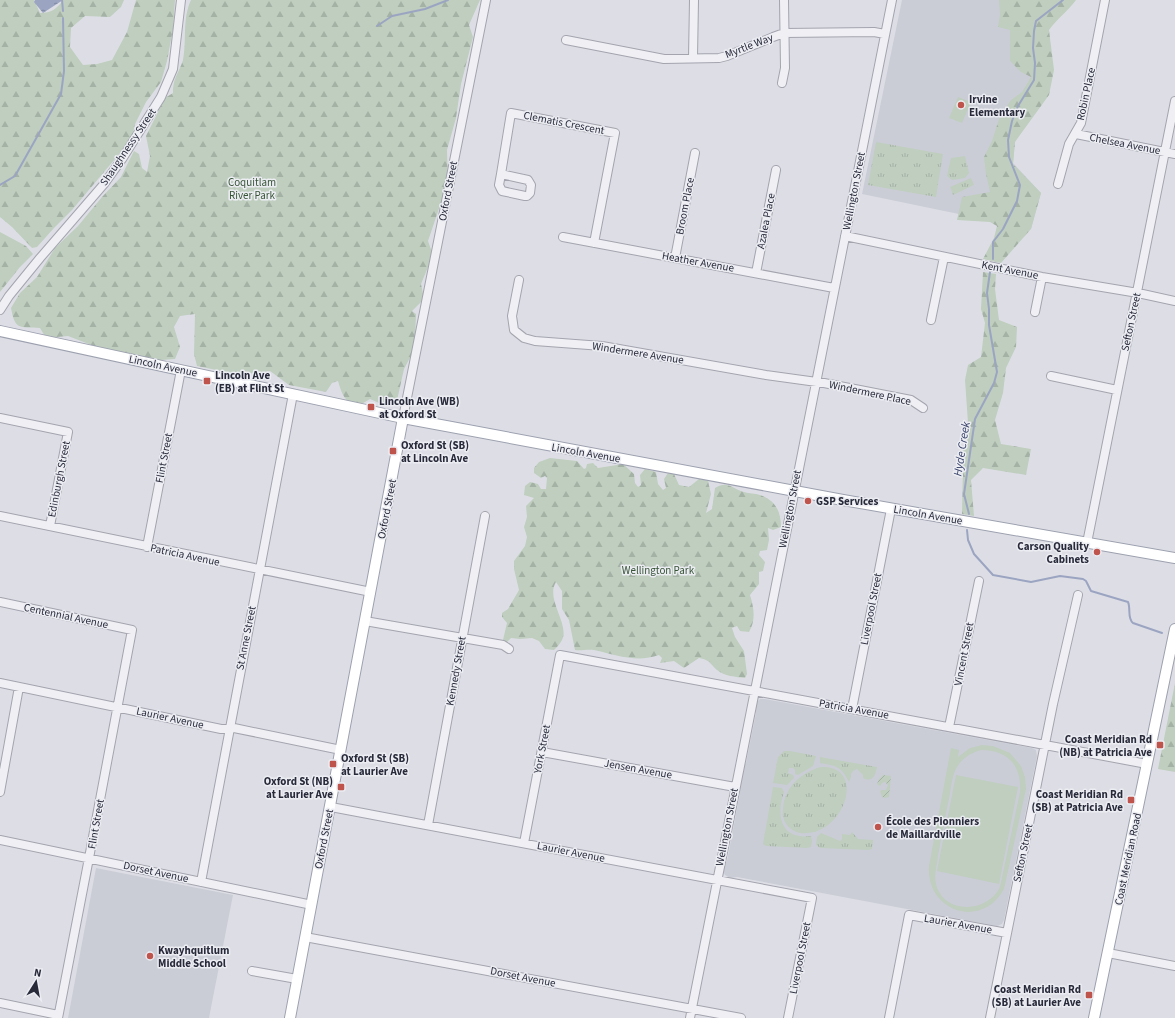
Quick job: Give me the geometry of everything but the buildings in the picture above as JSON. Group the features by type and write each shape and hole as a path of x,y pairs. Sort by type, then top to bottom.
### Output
{"main road":[{"name":"Lincoln Avenue","path":"0,331 403,418 794,491 1175,558"},
{"name":"Oxford Street","path":"290,1018 331,807 403,418"},
{"name":"Coast Meridian Road","path":"1094,1018 1175,629"}],"street":[{"name":"Shaughnessy Street","path":"0,310 9,296 40,258 104,184 122,159 161,97 173,69 181,0"},
{"name":"Oxford Street","path":"403,418 486,0"},
{"path":"693,58 694,0"},
{"path":"782,83 785,68 784,0"},
{"name":"Wellington Street","path":"690,1018 892,0"},
{"name":"Robin Place","path":"1058,184 1069,144 1071,139 1076,134 1082,116 1105,0"},
{"name":"Myrtle Way","path":"566,40 664,60 720,58 784,33 874,32 885,34"},
{"name":"Sefton Street","path":"1087,543 1138,293 1175,101"},
{"name":"Clematis Crescent","path":"501,174 511,113 615,133 594,243"},
{"name":"Chelsea Avenue","path":"1076,134 1175,154"},
{"name":"Broom Place","path":"675,258 695,153"},
{"name":"Azalea Place","path":"756,272 776,170"},
{"name":"Kent Avenue","path":"845,236 1042,277 1138,293 1175,301"},
{"name":"Heather Avenue","path":"563,237 756,272 834,288"},
{"path":"931,320 944,257"},
{"path":"1035,312 1042,277"},
{"name":"Windermere Avenue","path":"519,280 512,316 514,330 529,340 535,342 602,346 815,382"},
{"name":"Flint Street","path":"147,547 181,370"},
{"path":"1051,376 1117,390"},
{"name":"Windermere Place","path":"815,382 911,400 923,408"},
{"name":"St Anne Street","path":"201,882 293,394"},
{"name":"Edinburgh Street","path":"0,418 68,432 50,526"},
{"name":"Liverpool Street","path":"852,709 891,508"},
{"name":"Patricia Avenue","path":"0,516 371,592"},
{"name":"Kennedy Street","path":"428,825 485,516"},
{"name":"Vincent Street","path":"949,727 979,581"},
{"name":"Sefton Street","path":"990,1018 1046,745 1053,704 1078,595"},
{"name":"Centennial Avenue","path":"0,602 132,630"},
{"path":"365,621 503,645 509,649"},
{"name":"Flint Street","path":"58,1017 90,858 132,630"},
{"name":"Patricia Avenue","path":"560,655 1147,764"},
{"name":"York Street","path":"524,843 560,655"},
{"name":"Laurier Avenue","path":"0,683 222,728 229,728 341,750"},
{"path":"0,792 19,687"},
{"name":"Jensen Avenue","path":"542,752 735,787"},
{"name":"Laurier Avenue","path":"331,807 812,898"},
{"name":"Dorset Avenue","path":"0,840 312,904"},
{"name":"Liverpool Street","path":"788,1018 812,898"},
{"name":"Laurier Avenue","path":"889,1018 909,915 1007,933"},
{"name":"Dorset Avenue","path":"305,938 741,1018"},
{"path":"1108,953 1175,966"},
{"path":"252,971 297,979"},
{"path":"0,1003 58,1017"}],"shaded area":[{"name":"Irvine Elementary","path":"902,0 1053,0 1015,142 1013,163 1041,193 1031,229 862,194"},
{"name":"École des Pionniers de Maillardville","path":"760,699 1032,748 1036,750 1037,756 1002,924 997,926 737,877 730,878 725,875 723,871 724,864 727,861 740,793 739,788 743,768 746,763 756,713 754,708"},
{"name":"Kwayhquitlum Middle School","path":"96,868 233,895 209,1018 68,1018"}],"green space":[{"path":"0,0 34,0 40,13 53,10 63,0 124,0 121,7 110,17 85,16 71,28 70,47 83,65 97,64 112,60 127,32 136,0 175,0 173,29 167,61 161,82 146,102 135,124 133,133 120,153 72,210 37,247 32,248 0,217"},
{"name":"Coquitlam River Park","path":"191,0 480,0 469,25 473,37 461,84 456,118 447,150 448,182 428,241 433,255 421,284 424,298 412,311 416,314 413,352 404,369 396,405 384,405 370,399 358,406 353,404 344,397 338,381 332,383 326,392 289,385 270,371 240,375 197,366 194,354 195,314 180,316 174,327 180,347 175,359 148,361 107,351 68,336 46,338 40,328 23,327 16,324 11,308 20,293 37,277 55,248 78,226 121,177 134,151 139,154 142,168 147,172 150,156 146,136 165,98 173,93 175,79 183,60 188,7"},
{"path":"999,0 1076,0 1049,30 1054,70 1049,95 1015,142 1013,164 1041,193 1031,229 1001,263 983,259 994,238 997,226 990,222 957,220 962,197 990,192 984,157 992,141 1000,116 1011,100 1022,92 1031,77 1021,72 1010,61 1010,30 998,27 1000,14"},
{"path":"958,97 971,102 962,123 949,118"},
{"path":"876,142 943,154 936,197 868,185"},
{"path":"965,156 969,173 965,178 952,180 947,176 951,158"},
{"path":"971,178 974,185 953,195 950,187"},
{"path":"0,232 26,246 33,254 20,267 0,292"},
{"path":"983,272 996,274 995,289 999,320 1017,327 1016,347 1006,368 1003,393 995,420 1001,444 1031,449 1026,475 983,468 971,480 974,516 962,514 963,464 961,455 967,440 968,423 965,380 968,365 981,357 985,323 981,309"},
{"name":"Wellington Park","path":"550,458 577,461 584,469 586,468 587,464 593,463 598,468 623,464 634,474 635,483 638,487 641,485 640,475 645,469 656,472 658,484 663,490 666,488 664,479 668,473 674,474 679,485 689,487 699,479 708,481 711,494 706,513 712,509 715,488 723,485 730,486 746,493 760,495 773,503 780,516 781,527 773,530 768,528 769,540 767,550 760,551 759,555 765,562 763,571 759,572 759,584 750,595 754,614 753,623 749,632 740,631 737,626 732,628 735,637 744,651 747,674 745,678 723,674 708,661 699,658 684,668 674,661 660,663 662,658 659,655 635,658 618,656 594,650 575,650 569,620 562,609 562,591 556,582 553,589 553,596 561,619 564,634 562,640 554,650 545,649 539,641 532,638 511,638 504,643 503,640 507,623 502,617 502,613 508,609 519,590 514,569 514,561 525,546 527,537 524,527 527,517 526,506 534,498 524,495 525,486 530,482 538,484 541,489 546,489 547,478 545,476 541,478 534,473 534,468 539,462"},
{"path":"1175,683 1175,772 1158,769"},
{"path":"982,745 993,746 1010,753 1021,766 1025,777 1026,789 1004,889 994,902 983,909 970,912 957,910 946,904 936,895 930,882 929,866 951,748 959,750 958,757 970,748","holes":["981,750 991,751 1006,756 1016,767 1019,774 1020,792 1000,887 994,896 986,902 976,906 966,907 947,901 940,894 935,878 939,852 952,780 957,767 964,758 970,754"]},
{"path":"784,751 816,756 813,766 798,775 795,774 795,770 793,768 789,768 788,773 793,775 794,778 787,785 773,783 778,757"},
{"path":"820,757 877,767 875,775 869,780 863,778 863,775 857,769 851,774 849,782 838,768 820,763"},
{"path":"821,767 835,769 843,776 847,786 846,798 840,811 832,822 821,830 807,833 795,832 788,826 783,817 784,801 790,788 800,777 814,769"},
{"path":"883,775 891,776 889,797 885,798 882,797 880,791 886,790 888,785 885,782 880,786 877,784"},
{"path":"956,775 1018,787 999,884 937,871"},
{"path":"773,787 782,788 784,792 780,809 783,824 787,830 793,834 811,836 811,847 766,846 763,844"},
{"path":"852,832 858,839 873,840 872,849 820,848 816,845 817,837 821,833 840,841 842,839 842,834 850,835"}],"water":[{"path":"35,0 63,0 43,13 34,2"}],"waterway":[{"path":"62,0 63,11"},
{"path":"377,26 392,16 425,9 448,0"},
{"name":"Hyde Creek","path":"993,259 993,242 1003,229 1017,201 1020,185 1009,157 1008,140 1012,121 1018,106 1034,80 1035,63 1033,48 1036,21 1063,0"},
{"path":"0,185 15,176 61,94 64,71 63,18"},
{"name":"Hyde Creek","path":"969,514 964,494 975,419 994,383 997,372 989,325 987,293 990,272"},
{"name":"Hyde Creek","path":"967,530 968,540 974,554 993,575 1031,582 1060,576 1083,579 1086,581 1091,591 1128,602 1130,619 1133,623 1162,633"}],"place":[{"name":"Irvine Elementary","path":"961,105"},
{"name":"Lincoln Ave (EB) at Flint St","path":"207,381"},
{"name":"Lincoln Ave (WB) at Oxford St","path":"371,407"},
{"name":"Oxford St (SB) at Lincoln Ave","path":"393,451"},
{"name":"GSP Services","path":"808,501"},
{"name":"Carson Quality Cabinets","path":"1097,552"},
{"name":"Coast Meridian Rd (NB) at Patricia Ave","path":"1160,745"},
{"name":"Oxford St (SB) at Laurier Ave","path":"333,764"},
{"name":"Oxford St (NB) at Laurier Ave","path":"341,787"},
{"name":"Coast Meridian Rd (SB) at Patricia Ave","path":"1131,800"},
{"name":"École des Pionniers de Maillardville","path":"878,827"},
{"name":"Kwayhquitlum Middle School","path":"150,956"},
{"name":"Coast Meridian Rd (SB) at Laurier Ave","path":"1089,995"}]}
